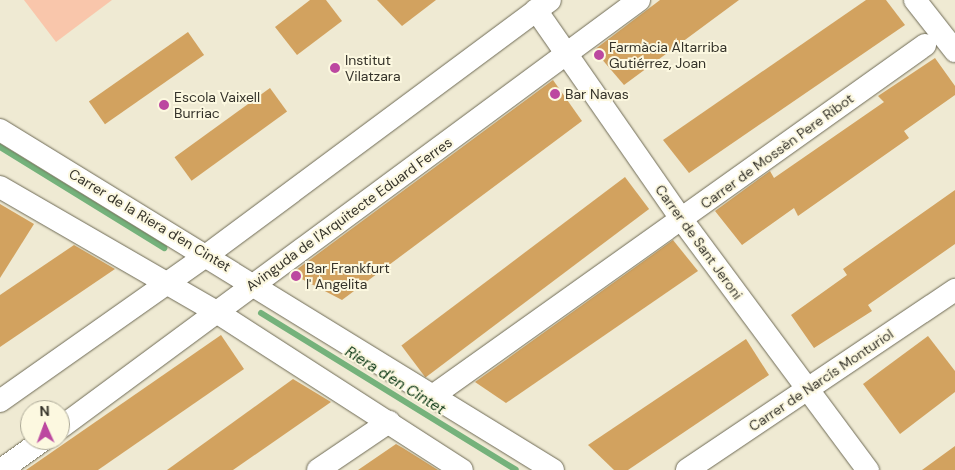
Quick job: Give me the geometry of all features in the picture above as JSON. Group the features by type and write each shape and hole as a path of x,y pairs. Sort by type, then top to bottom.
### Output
{"street":[{"name":"Avinguda de l'Arquitecte Eduard Ferres","path":"70,421 218,313 254,283 640,0"},
{"path":"915,0 955,51"},
{"name":"Carrer de Sant Jeroni","path":"543,5 564,56 682,220 868,470"},
{"path":"0,401 164,286 198,249 543,5"},
{"name":"Carrer de Mossèn Pere Ribot","path":"434,395 925,45"},
{"name":"Carrer de la Riera d'en Cintet","path":"0,130 254,283 554,470"},
{"path":"0,187 164,286 218,313 462,470"},
{"name":"Carrer de Narcís Monturiol","path":"687,470 955,290"},
{"path":"318,470 389,422"},
{"path":"1,470 29,450"}],"shaded area":[{"path":"24,0 112,0 56,42"}],"building":[{"path":"310,0 326,0 342,21 297,55 275,27"},
{"path":"377,0 436,0 402,26"},
{"path":"660,0 739,0 624,85 594,50"},
{"path":"866,0 886,0 905,25 689,173 663,140"},
{"path":"188,32 204,55 105,124 89,101"},
{"path":"935,58 955,86 955,95 904,131 909,138 798,216 794,208 742,245 715,211 770,171 774,178 884,102 878,96"},
{"path":"553,80 582,121 342,300 296,276 296,270"},
{"path":"270,88 287,111 192,181 175,157"},
{"path":"625,177 649,209 425,377 401,346"},
{"path":"955,190 955,244 868,305 872,311 814,348 791,315 847,275 843,269"},
{"path":"0,204 34,224 0,278"},
{"path":"673,240 698,271 506,403 475,382"},
{"path":"74,245 115,269 0,347 0,295"},
{"path":"221,335 244,369 98,470 26,470 55,450 70,450 70,440"},
{"path":"928,336 955,371 955,392 900,434 863,384"},
{"path":"746,339 769,375 628,470 614,470 588,445"},
{"path":"293,379 331,402 233,470 167,470"},
{"path":"396,444 403,448 438,470 358,470"},
{"path":"955,446 955,470 922,470"}],"waterway":[{"name":"Riera d'en Cintet","path":"0,147 164,248"},
{"name":"Riera d'en Cintet","path":"261,313 516,470"}],"place":[{"name":"Farmàcia Altarriba Gutiérrez, Joan","path":"599,55"},
{"name":"Institut Vilatzara","path":"335,68"},
{"name":"Bar Navas","path":"555,94"},
{"name":"Escola Vaixell Burriac","path":"164,105"},
{"name":"Bar Frankfurt l' Angelita","path":"296,276"}]}
